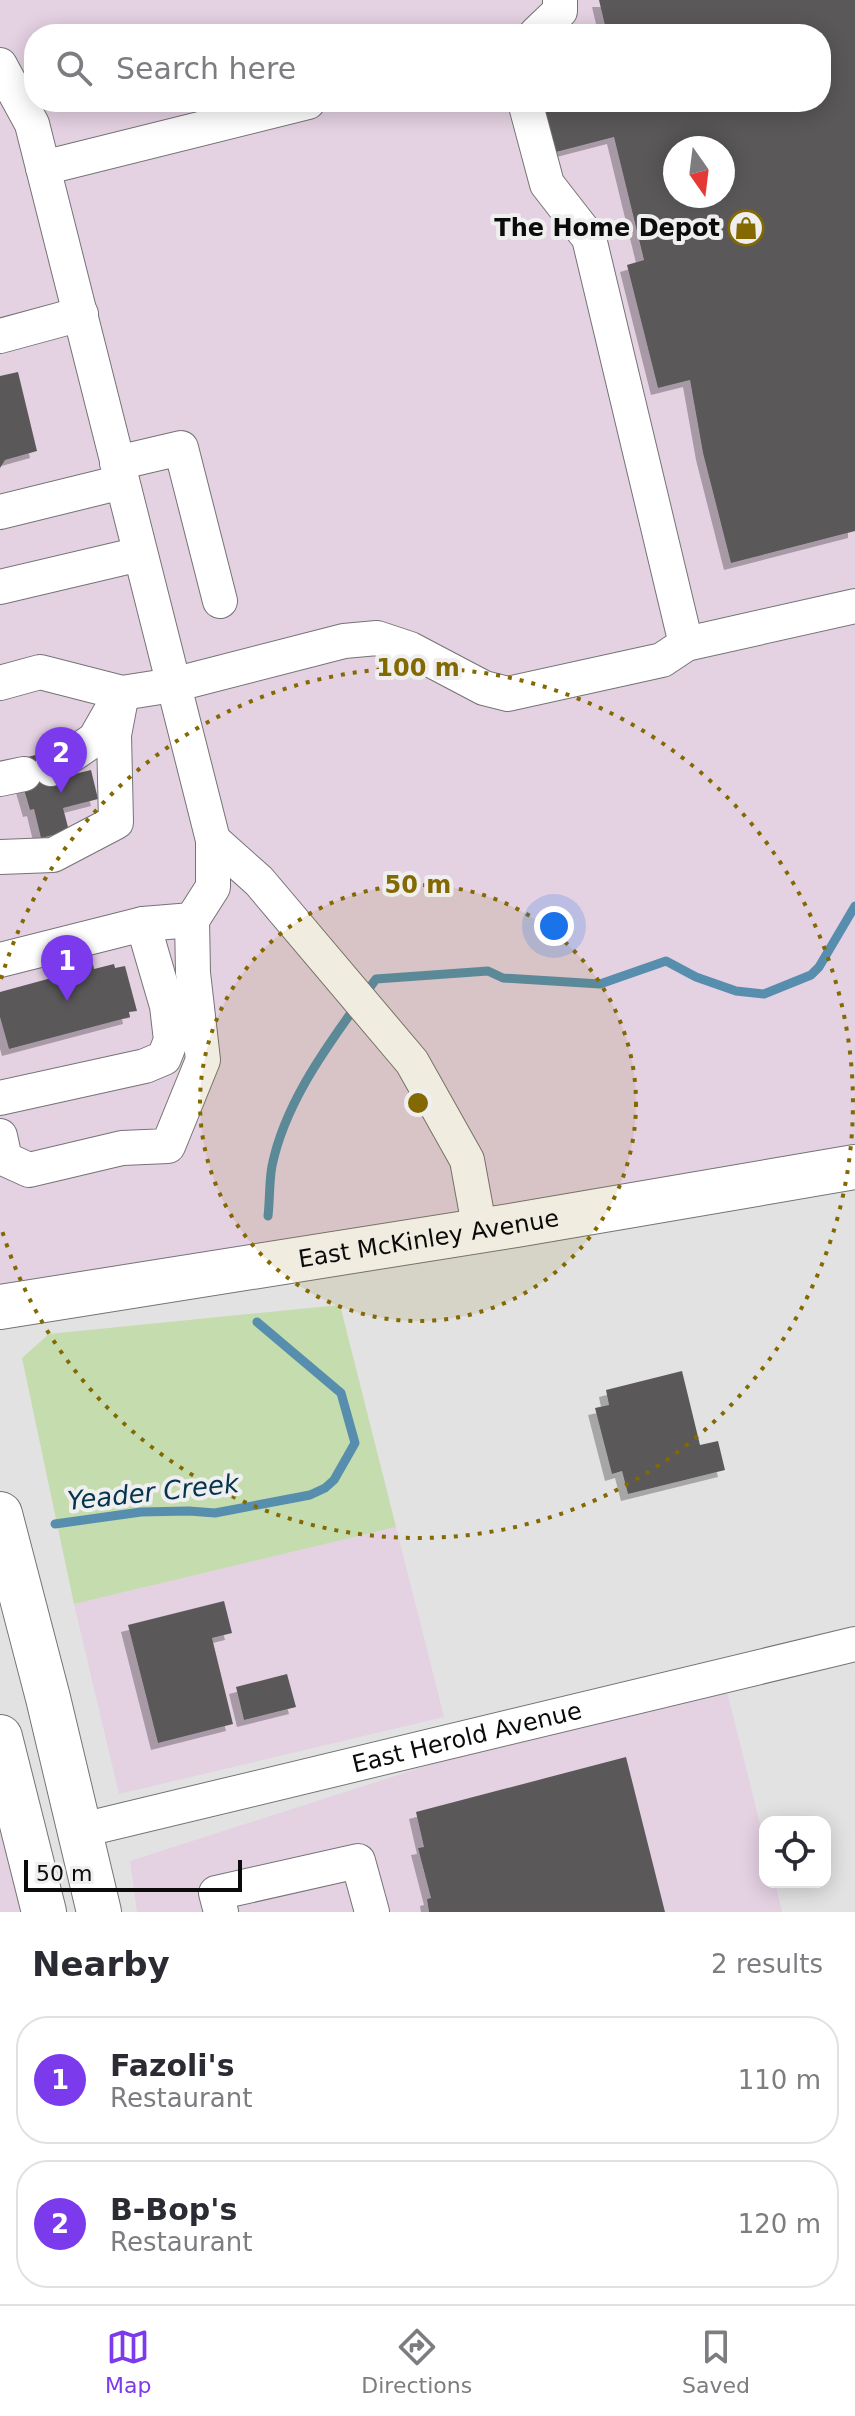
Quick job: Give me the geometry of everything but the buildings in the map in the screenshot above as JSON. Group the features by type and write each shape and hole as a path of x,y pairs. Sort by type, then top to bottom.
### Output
{"main road":[{"name":"East McKinley Avenue","path":"0,1307 480,1231 855,1167"},
{"path":"0,1514 99,1912"},
{"path":"0,1737 44,1912"}],"street":[{"path":"546,24 560,11 560,0"},
{"path":"0,65 24,109"},
{"path":"0,1136 5,1159 29,1170 122,1148 168,1146 203,1060 193,973 192,920 213,887 213,840 81,314 32,124 25,112"},
{"path":"43,168 268,112"},
{"path":"528,112 547,184 589,238 686,644"},
{"path":"0,336 81,314"},
{"path":"0,512 181,448 220,601"},
{"path":"0,587 140,554"},
{"path":"0,683 40,672 122,693 173,685 344,641 377,638 410,649 484,688 508,694 662,660 686,644 855,606"},
{"path":"25,774 95,739 122,693"},
{"path":"0,857 53,855 116,822 114,735 122,693"},
{"path":"213,840 259,881 412,1062 467,1160 480,1231"},
{"path":"0,960 143,924 192,920"},
{"path":"0,1098 145,1066 164,1058 171,1040 167,1006 143,924"},
{"name":"East Herold Avenue","path":"78,1831 855,1644"},
{"path":"221,1912 216,1893 358,1861 372,1912"}],"shaded area":[{"path":"0,0 855,0 855,1167 0,1307"},
{"path":"396,1527 444,1717 119,1794 74,1604"},
{"path":"723,1676 759,1820 759,1888 776,1888 782,1912 137,1912 130,1861 644,1696"},
{"path":"0,1736 45,1912 0,1912"}],"green space":[{"path":"340,1305 396,1527 74,1604 22,1358 49,1334"}],"waterway":[{"name":"Yeader Creek","path":"365,994 376,979 488,971 503,978 600,984 666,961 696,977 736,991 764,994 811,975 819,967 855,906"},
{"name":"Yeader Creek","path":"268,1216 272,1166 285,1123 318,1062 356,1006"},
{"name":"Yeader Creek","path":"55,1524 141,1512 215,1513 310,1495 334,1480 355,1443 341,1393 257,1322"}],"place":[{"name":"The Home Depot","path":"746,228"},
{"name":"B-Bop's","path":"61,793"},
{"name":"Fazoli's","path":"67,1001"}]}
